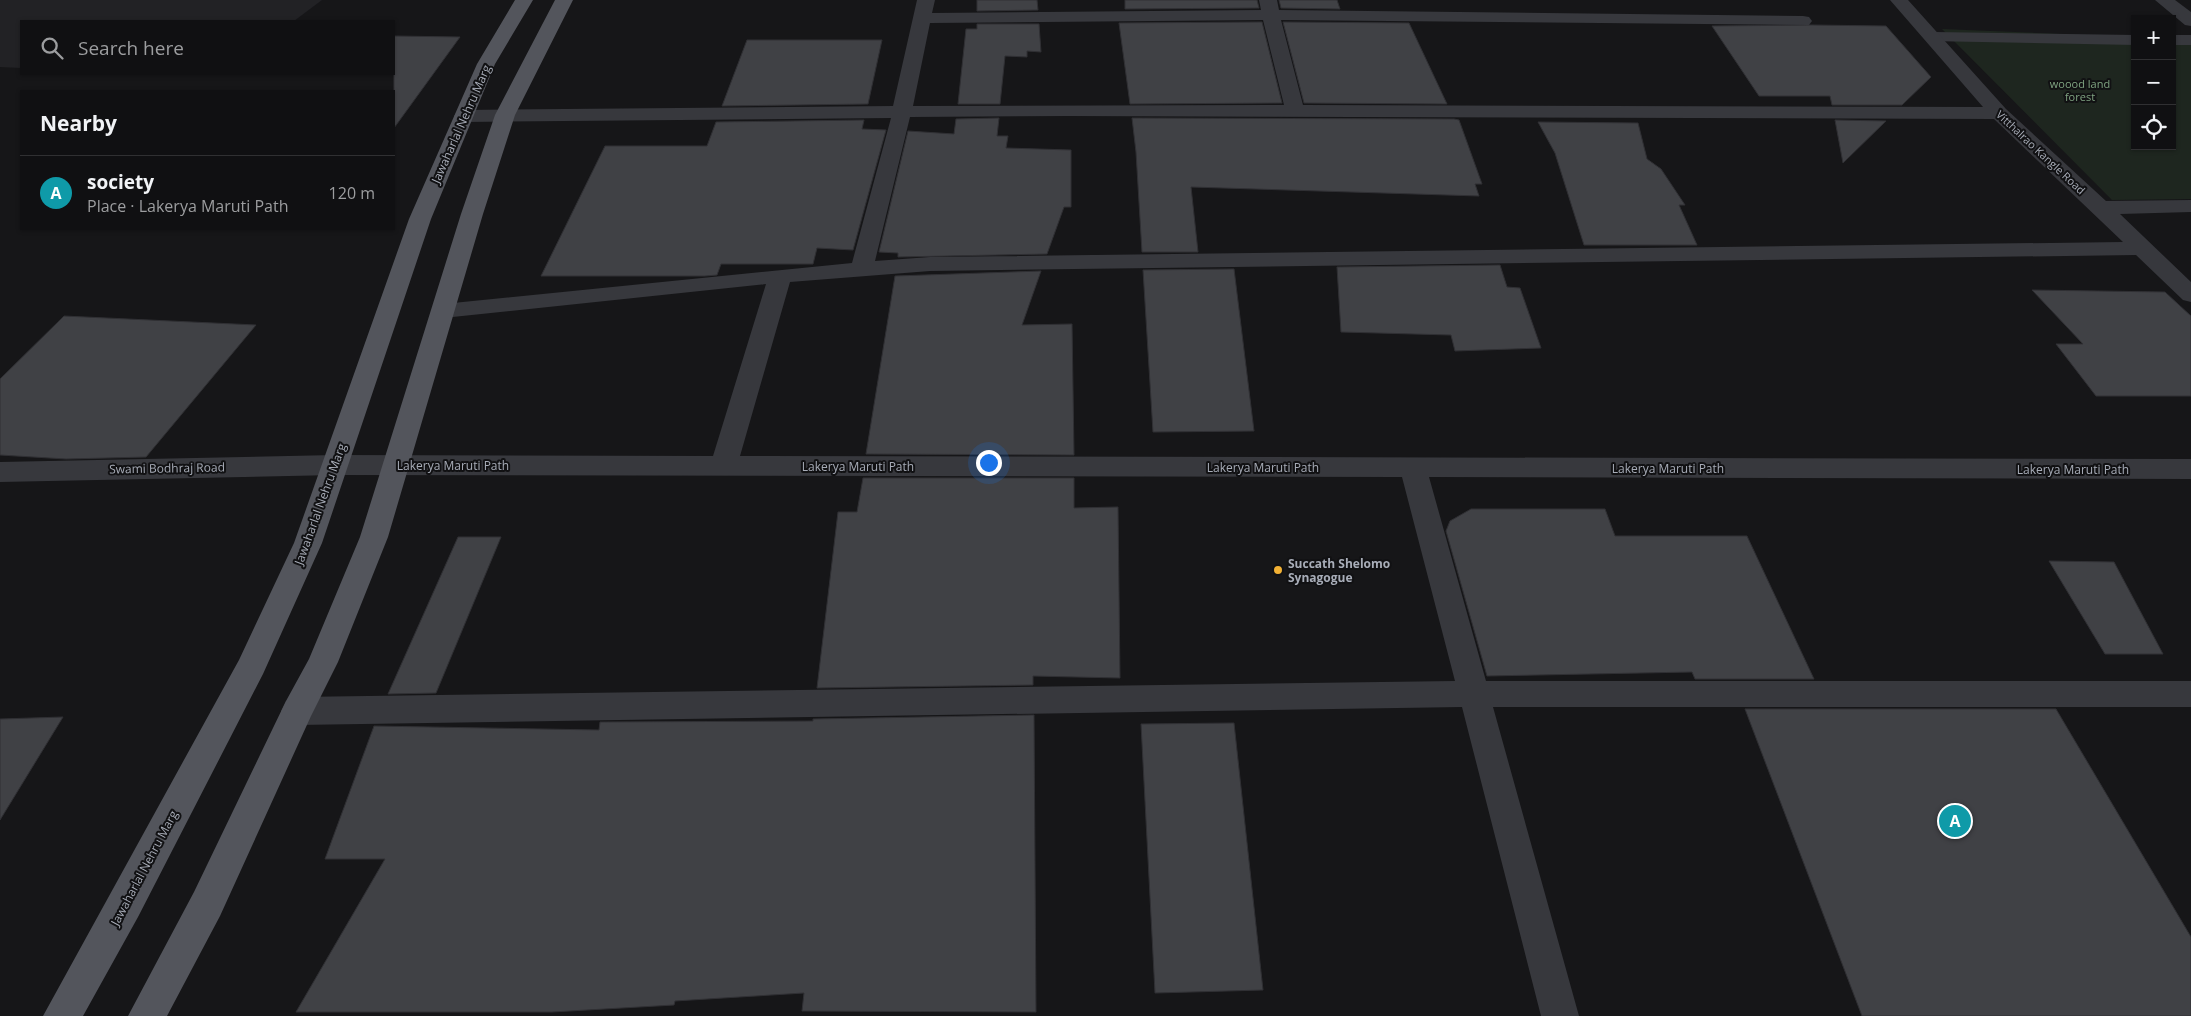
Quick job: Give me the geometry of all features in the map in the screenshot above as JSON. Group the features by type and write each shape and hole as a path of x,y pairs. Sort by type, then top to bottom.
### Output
{"main road":[{"name":"Jawaharlal Nehru Marg","path":"62,1016 125,905 252,665 308,542 420,219 486,64 524,0"},
{"path":"147,1016 207,904 297,711 323,662 360,573 398,465 472,214 505,115 564,0"}],"street":[{"name":"Vitthalrao Kangle Road","path":"1900,0 1999,113 2191,295"},
{"path":"2164,0 2191,21"},
{"path":"1269,7 1295,110"},
{"path":"862,268 902,111 924,9 1269,7 1803,21"},
{"path":"1934,38 2131,40"},
{"path":"2176,40 2191,40"},
{"path":"464,116 902,111 1295,110 1999,113"},
{"path":"2101,208 2191,206"},
{"path":"443,311 862,268 930,264 2140,248"},
{"path":"2168,274 2191,275"},
{"path":"724,465 780,276"},
{"name":"Lakerya Maruti Path","path":"335,465 2191,469"},
{"name":"Swami Bodhraj Road","path":"0,472 335,465"},
{"path":"1413,467 1560,1016"},
{"path":"297,711 1474,694 2191,694"}],"shaded area":[{"path":"0,0 322,0 295,20 20,20 20,68 0,67"}],"green space":[{"name":"woood land forest","path":"1942,29 2131,37 2131,150 2176,150 2176,39 2191,39 2191,199 2112,200"}],"building":[{"path":"977,0 1037,0 1038,10 977,11"},
{"path":"1125,0 1257,0 1259,8 1125,9"},
{"path":"1279,0 1337,0 1340,9 1281,8"},
{"path":"1262,22 1282,103 1130,104 1119,23"},
{"path":"1283,22 1409,23 1447,104 1304,103"},
{"path":"977,24 1039,24 1041,52 1027,51 1027,57 1005,56 1000,104 958,104 966,29 977,29"},
{"path":"1712,26 1886,26 1931,77 1902,105 1832,105 1830,96 1759,96"},
{"path":"395,36 460,37 395,127"},
{"path":"747,40 882,40 868,104 722,106"},
{"path":"999,118 997,136 1008,136 1006,148 1071,150 1071,207 1064,207 1047,254 898,257 898,253 879,252 908,131 954,134 956,119"},
{"path":"1132,118 1454,119 1459,120 1482,184 1475,184 1479,196 1191,187 1198,252 1142,252"},
{"path":"864,120 862,129 886,130 853,250 817,248 813,264 721,264 717,275 705,276 541,276 605,146 707,146 716,122"},
{"path":"1835,120 1886,121 1843,163"},
{"path":"1538,122 1638,123 1647,159 1661,169 1685,205 1679,205 1697,245 1584,245 1555,153"},
{"path":"1500,265 1507,287 1520,288 1541,348 1455,351 1451,335 1341,332 1337,267"},
{"path":"1234,269 1254,431 1153,432 1143,270"},
{"path":"1041,271 1022,325 1072,324 1074,455 866,454 895,276"},
{"path":"2032,290 2165,292 2191,316 2191,396 2096,396 2056,344 2083,344"},
{"path":"64,316 256,325 146,457 66,459 0,455 0,379"},
{"path":"863,478 1074,478 1074,508 1118,507 1120,678 1033,676 1033,685 817,688 838,512 857,512"},
{"path":"1471,509 1605,509 1615,536 1747,536 1814,679 1695,679 1692,672 1487,676 1446,531 1450,521"},
{"path":"458,537 501,537 436,693 388,694"},
{"path":"2049,561 2114,562 2163,654 2105,654"},
{"path":"1745,709 2056,709 2191,937 2191,1016 1862,1016"},
{"path":"1034,715 1036,1012 802,1011 804,993 675,1001 674,1005 552,1012 296,1012 385,859 325,859 374,726 599,730 600,722 813,721 813,719"},
{"path":"63,717 0,820 0,719"},
{"path":"1234,723 1263,990 1155,993 1141,724"}],"place":[{"name":"Succath Shelomo Synagogue","path":"1278,570"},
{"name":"society","path":"1955,821"}]}
